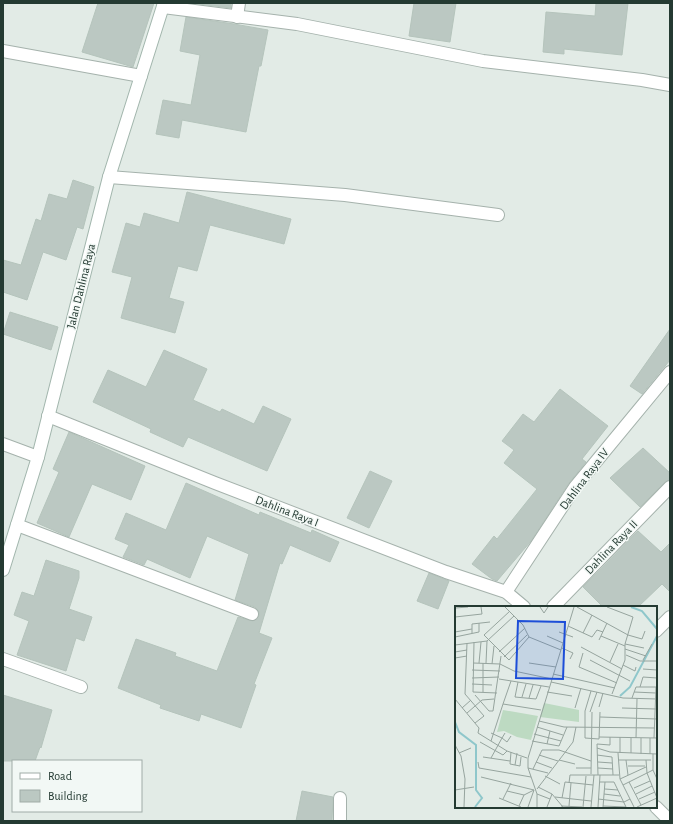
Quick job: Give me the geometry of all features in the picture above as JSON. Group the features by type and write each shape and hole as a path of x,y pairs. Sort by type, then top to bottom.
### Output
{"street":[{"path":"237,17 240,3"},
{"path":"163,5 237,17 297,24 484,61 642,80 670,85"},
{"name":"Jalan Dahlina Raya","path":"3,570 5,554 18,525 38,457 109,178 163,5"},
{"path":"3,51 141,76"},
{"path":"109,178 345,195 498,215"},
{"name":"Dahlina Raya IV","path":"506,592 575,487 670,372"},
{"name":"Dahlina Raya I","path":"48,416 215,483 446,572 506,592 523,606"},
{"path":"3,444 38,457"},
{"name":"Dahlina Raya II","path":"553,606 670,487"},
{"path":"18,525 252,614"},
{"path":"657,630 670,617"},
{"path":"3,659 81,687"},
{"path":"340,798 340,821"},
{"path":"657,808 670,821"}],"building":[{"path":"98,3 154,3 133,67 82,52"},
{"path":"191,3 231,3 231,8"},
{"path":"414,3 456,3 450,42 409,36"},
{"path":"596,3 628,3 622,55 564,49 564,54 543,52 546,12 595,16"},
{"path":"186,17 268,30 261,66 259,66 246,132 182,120 179,138 156,134 163,100 191,105 200,55 180,51"},
{"path":"73,180 94,187 83,229 77,227 66,260 43,252 27,300 3,292 3,260 21,265 36,219 41,221 49,194 67,199"},
{"path":"187,192 291,219 284,244 210,225 197,271 178,266 169,298 184,302 175,333 121,318 132,277 112,272 126,223 140,227 144,213 179,223"},
{"path":"10,312 58,327 51,350 3,334"},
{"path":"670,329 670,360 642,394 630,386"},
{"path":"164,350 207,369 193,400 220,412 222,409 254,424 263,406 291,419 267,471 188,437 183,447 150,432 151,429 93,402 108,370 146,387"},
{"path":"560,389 608,426 582,459 586,462 569,483 531,541 497,581 472,564 494,536 497,539 537,489 504,463 514,450 502,441 523,414 534,422"},
{"path":"69,432 145,466 131,500 92,484 69,537 37,523 59,472 53,469"},
{"path":"643,448 670,473 670,480 665,482 640,507 610,478"},
{"path":"370,471 392,481 369,528 347,518"},
{"path":"186,483 259,515 260,512 311,533 312,530 339,542 330,562 290,545 282,564 280,563 259,633 272,638 254,684 256,685 241,728 201,714 199,721 160,708 161,705 118,688 136,639 176,653 175,656 217,671 238,617 253,621 259,616 259,612 255,607 235,600 249,554 207,536 190,578 147,559 144,565 123,557 129,545 115,539 126,513 166,530"},
{"path":"638,531 661,552 670,543 670,592 662,584 639,606 602,606 583,587"},
{"path":"46,560 79,571 79,578 69,609 92,617 84,641 76,638 66,671 17,655 29,621 14,615 22,592 34,596"},
{"path":"429,573 449,581 438,609 417,601"},
{"path":"3,695 52,710 41,748 40,747 35,760 3,761"},
{"path":"302,791 333,797 332,821 296,821"}]}
